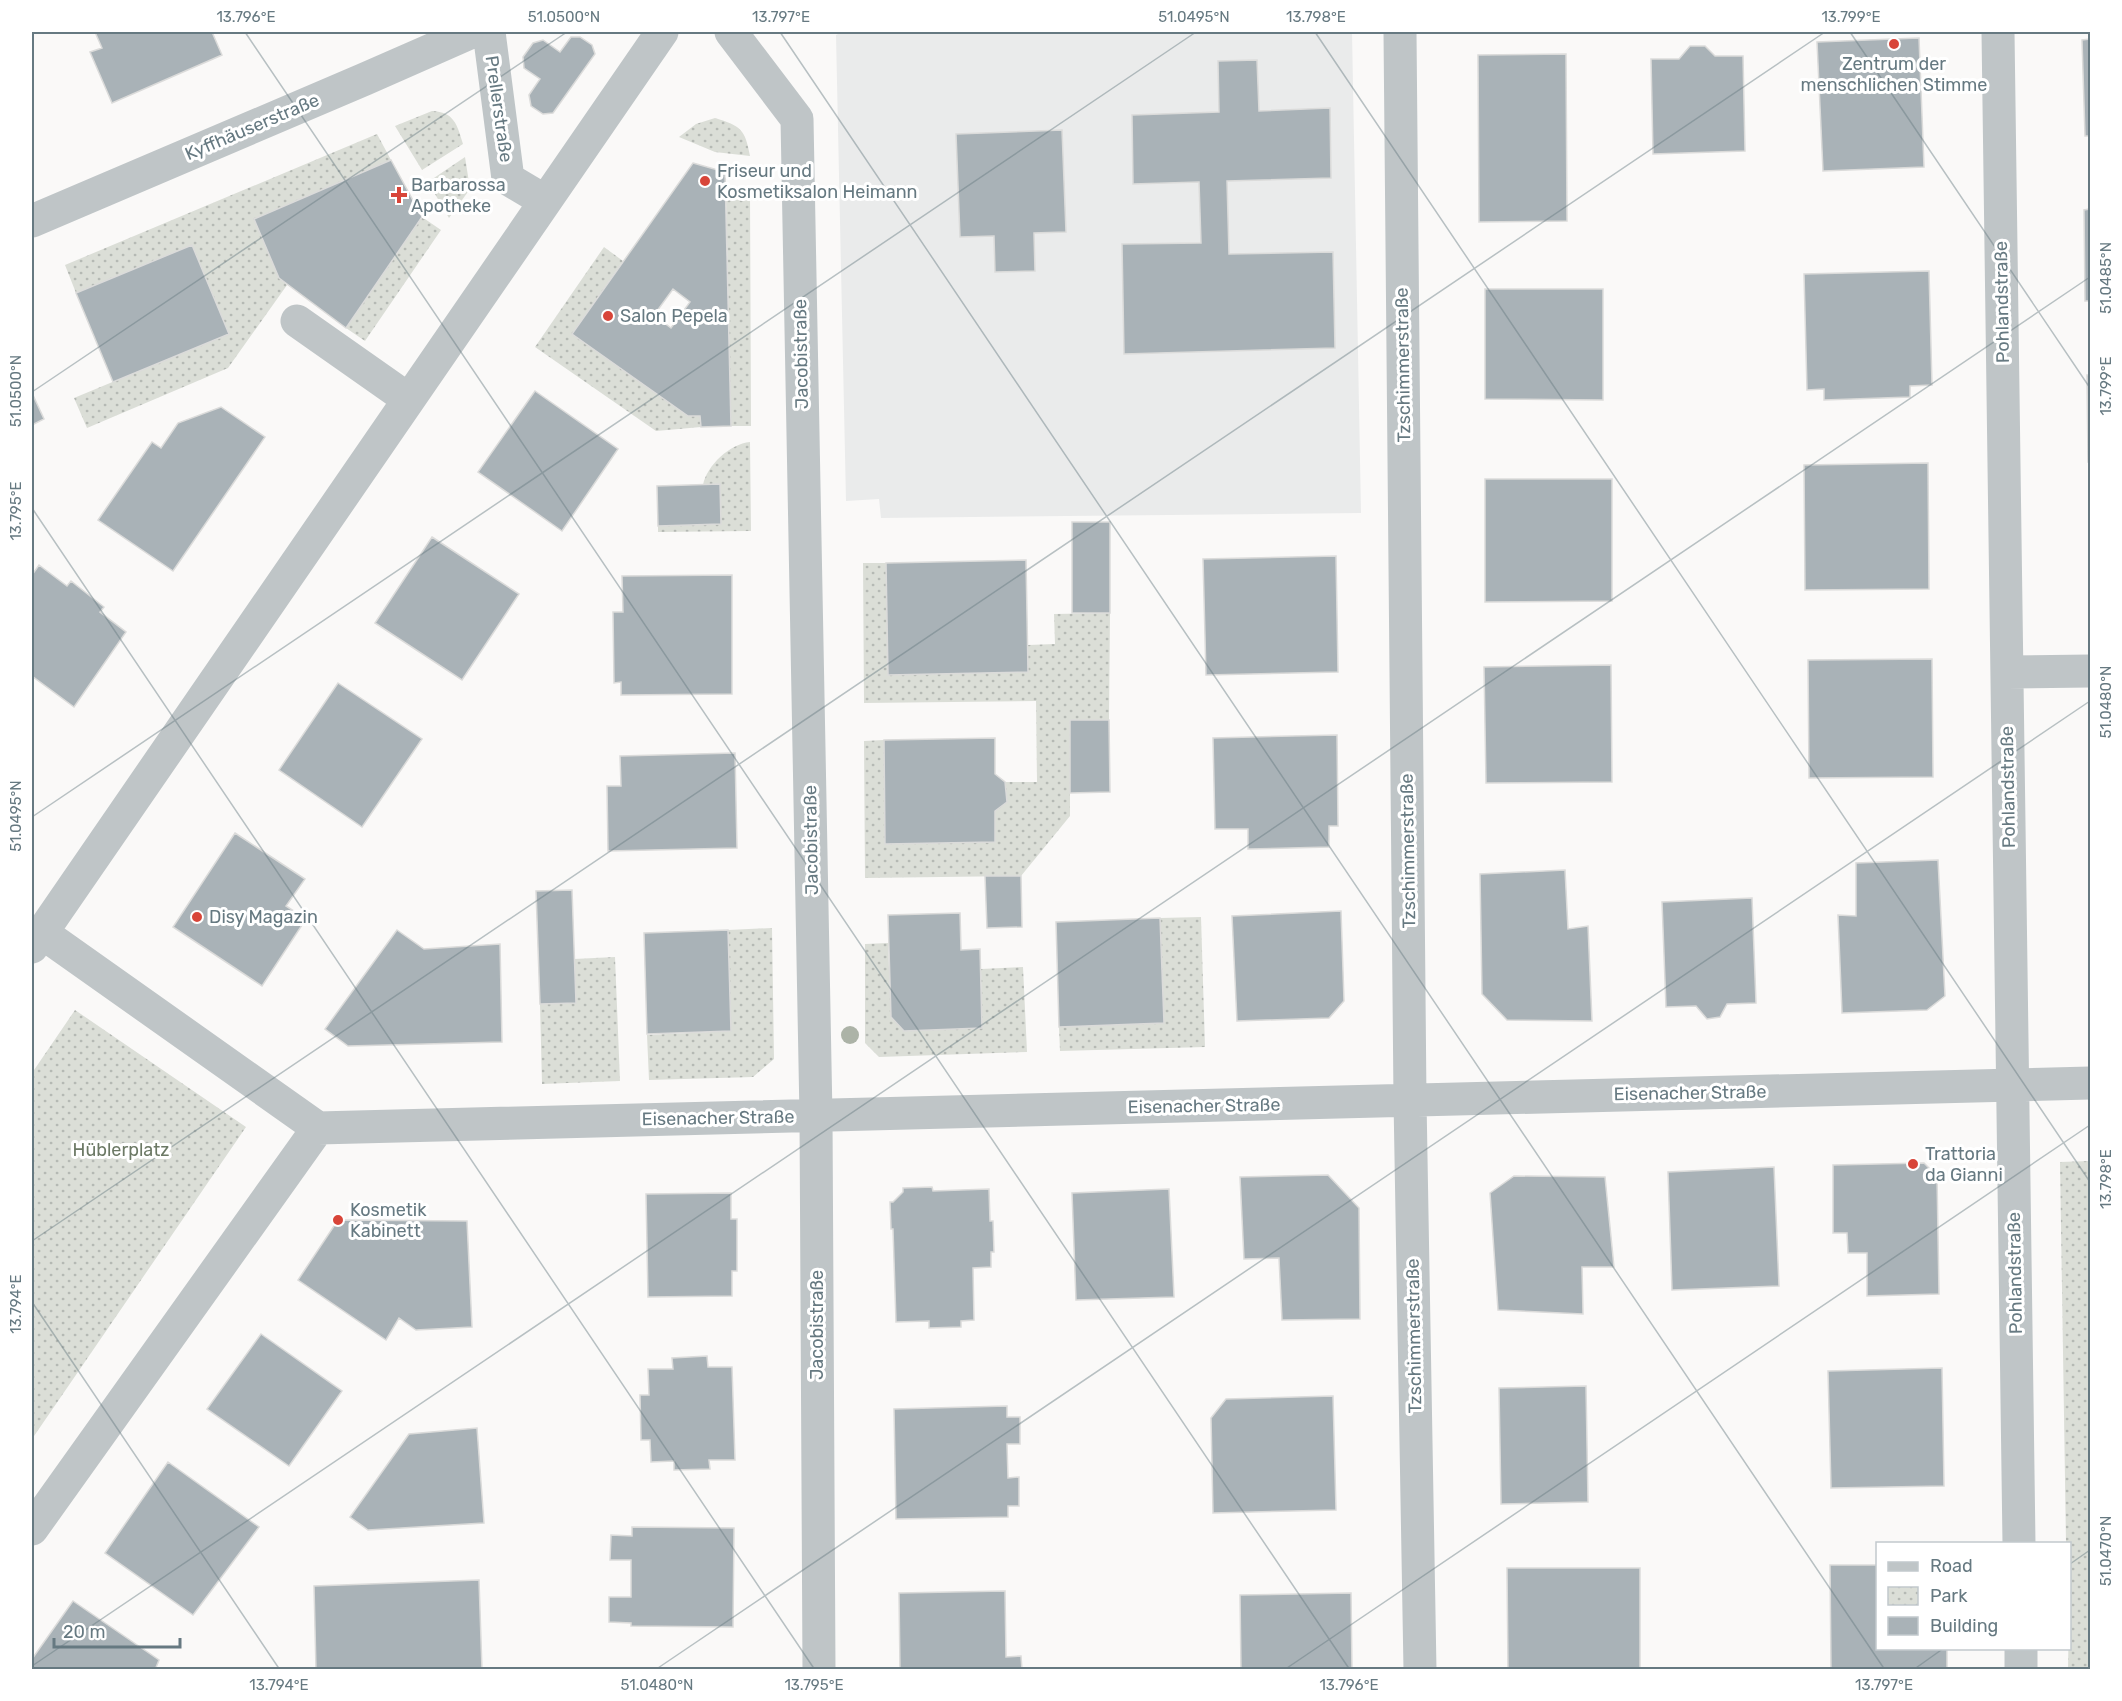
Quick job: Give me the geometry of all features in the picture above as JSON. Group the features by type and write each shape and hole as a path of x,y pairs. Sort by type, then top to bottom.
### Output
{"street":[{"name":"Kyffhäuserstraße","path":"32,221 472,32"},
{"name":"Prellerstraße","path":"489,32 508,179 545,201"},
{"path":"32,1530 318,1128 36,940 662,32"},
{"name":"Jacobistraße","path":"731,32 797,119 816,1116 819,1670"},
{"name":"Tzschimmerstraße","path":"1400,32 1410,1100 1420,1670"},
{"name":"Pohlandstraße","path":"1998,32 2019,1542"},
{"path":"297,321 408,399"},
{"path":"2007,672 2091,671"},
{"name":"Eisenacher Straße","path":"318,1128 2091,1083"},
{"path":"2021,1650 2021,1670"}],"shaded area":[{"path":"842,32 1352,32 1361,513 881,518 879,499 846,501 836,35"}],"green space":[{"path":"432,111 445,114 454,120 463,144 422,170 395,126"},
{"path":"715,118 736,126 744,134 750,156 715,152 679,137 696,124"},
{"path":"377,134 391,160 254,219 279,278 287,285 228,368 87,428 74,398 228,334 192,245 76,293 65,265"},
{"path":"465,157 470,189 449,218 428,182"},
{"path":"750,193 751,426 731,426 726,194"},
{"path":"422,217 441,230 365,341 346,328"},
{"path":"604,247 623,261 572,334 688,416 700,416 701,427 656,431 535,347"},
{"path":"750,442 751,531 658,532 658,526 720,524 720,484 703,485 705,477 714,463 727,451"},
{"path":"863,563 886,563 888,675 1028,672 1028,645 1055,644 1054,614 1110,613 1109,720 1070,720 1070,816 1021,876 865,878 864,741 884,740 885,844 995,842 995,811 1007,801 1005,782 1037,782 1036,701 864,703"},
{"path":"1201,917 1205,1047 1060,1051 1059,1027 1164,1023 1160,918"},
{"path":"772,928 774,1059 753,1077 649,1080 647,1035 731,1031 728,930"},
{"path":"888,943 891,1017 905,1031 982,1028 981,969 1023,967 1027,1052 879,1057 865,1043 865,944"},
{"path":"615,957 620,1081 542,1084 540,1004 576,1003 574,959"},
{"name":"Hüblerplatz","path":"75,1010 246,1127 32,1439 32,1073"},
{"path":"2090,1161 2090,1669 2068,1670 2068,1650 2071,1650 2071,1542 2066,1542 2060,1162"}],"building":[{"path":"95,32 212,32 222,55 112,103 90,52 102,48"},
{"path":"571,37 580,37 592,45 595,54 553,113 543,114 531,106 529,95 540,79 524,68 523,57 533,43 543,40 560,52"},
{"path":"1919,38 1924,167 1823,171 1817,42"},
{"path":"2090,39 2090,136 2085,136 2082,40"},
{"path":"1690,46 1705,46 1715,56 1743,56 1745,151 1653,154 1651,59 1679,59"},
{"path":"1566,54 1567,221 1479,222 1478,55"},
{"path":"1257,60 1259,111 1330,108 1331,178 1227,181 1229,254 1333,252 1335,348 1124,354 1122,244 1201,243 1199,182 1133,184 1132,115 1219,112 1218,61"},
{"path":"1062,130 1066,232 1034,233 1035,271 995,272 994,236 960,237 956,134"},
{"path":"391,160 422,217 346,328 279,278 254,219"},
{"path":"693,163 725,172 731,426 701,427 700,416 688,416 572,334","holes":["673,289 690,302 671,328 654,315"]},
{"path":"2090,209 2090,301 2085,301 2084,210"},
{"path":"192,245 229,334 113,382 76,293"},
{"path":"1929,271 1932,385 1910,386 1910,397 1824,400 1824,389 1807,390 1804,274"},
{"path":"1485,289 1603,289 1603,400 1485,399"},
{"path":"2087,375 2090,375 2090,462 2088,462"},
{"path":"535,391 618,449 562,531 478,472"},
{"path":"32,393 44,419 32,425"},
{"path":"221,407 265,437 173,571 98,520 152,442 161,448 178,423"},
{"path":"1928,463 1929,589 1805,590 1804,465"},
{"path":"1485,479 1612,479 1612,601 1485,602"},
{"path":"720,484 721,524 658,526 657,486"},
{"path":"1072,522 1110,522 1110,613 1072,613"},
{"path":"432,537 519,594 462,680 375,623"},
{"path":"1336,556 1338,672 1206,675 1203,559"},
{"path":"1026,560 1028,672 888,675 886,563"},
{"path":"39,565 67,586 71,581 104,607 100,612 126,632 74,707 32,676 32,575"},
{"path":"732,575 732,694 621,695 621,682 614,683 613,612 623,612 622,576"},
{"path":"1932,659 1933,777 1809,778 1808,660"},
{"path":"1611,665 1612,782 1486,783 1484,667"},
{"path":"338,683 422,739 362,827 279,770"},
{"path":"1070,720 1109,720 1110,792 1070,793"},
{"path":"1337,735 1338,826 1329,826 1329,847 1248,849 1248,829 1215,829 1213,738"},
{"path":"995,738 995,774 1005,782 1007,802 995,811 995,842 885,844 884,740"},
{"path":"735,753 737,848 608,851 607,786 621,786 620,756"},
{"path":"235,833 305,879 286,906 306,919 262,986 173,927"},
{"path":"1938,860 1945,996 1927,1010 1842,1013 1838,915 1856,916 1856,863"},
{"path":"1565,870 1568,929 1588,926 1592,1021 1507,1020 1482,994 1480,874"},
{"path":"985,876 1021,876 1022,927 987,928"},
{"path":"572,890 576,1003 540,1004 536,891"},
{"path":"1752,898 1756,1003 1727,1004 1720,1017 1707,1019 1696,1006 1666,1007 1662,902"},
{"path":"1341,911 1344,1001 1329,1018 1237,1021 1232,916"},
{"path":"960,913 961,950 980,949 982,1028 904,1031 891,1017 888,915"},
{"path":"1160,918 1164,1023 1059,1027 1056,922"},
{"path":"397,930 424,949 500,944 502,1042 348,1046 325,1029"},
{"path":"728,930 731,1031 647,1034 644,933"},
{"path":"1924,1163 1937,1176 1939,1294 1867,1296 1867,1253 1848,1253 1847,1233 1833,1233 1833,1165"},
{"path":"1774,1167 1779,1286 1672,1290 1668,1172"},
{"path":"1328,1175 1359,1208 1360,1319 1282,1320 1279,1258 1244,1259 1240,1177"},
{"path":"1514,1176 1605,1177 1614,1267 1582,1267 1583,1314 1498,1310 1490,1193"},
{"path":"932,1187 933,1191 989,1189 994,1252 991,1252 991,1267 973,1268 974,1320 961,1321 961,1327 929,1328 929,1321 896,1322 890,1202 893,1202 903,1192 903,1188"},
{"path":"1169,1189 1174,1297 1076,1300 1072,1193"},
{"path":"731,1193 731,1219 737,1219 737,1271 732,1271 732,1296 648,1297 646,1194"},
{"path":"338,1220 467,1221 472,1327 416,1330 399,1318 386,1340 298,1280"},
{"path":"261,1334 342,1391 289,1466 207,1409"},
{"path":"707,1356 708,1367 732,1367 735,1460 709,1460 710,1469 674,1470 674,1461 651,1462 650,1440 641,1440 640,1395 649,1395 648,1369 673,1369 672,1358"},
{"path":"1942,1368 1944,1486 1831,1488 1828,1371"},
{"path":"1586,1386 1588,1502 1501,1504 1499,1388"},
{"path":"1333,1396 1336,1510 1213,1513 1211,1418 1226,1399"},
{"path":"1007,1406 1007,1417 1020,1417 1020,1444 1007,1444 1008,1478 1019,1477 1019,1506 1008,1506 1008,1517 896,1519 894,1409"},
{"path":"477,1428 484,1523 368,1530 350,1517 409,1434"},
{"path":"168,1462 259,1527 193,1615 105,1553"},
{"path":"632,1527 734,1528 733,1627 631,1626 631,1623 609,1622 609,1597 631,1597 631,1560 610,1560 611,1535 632,1536"},
{"path":"1830,1565 1876,1565 1876,1650 1947,1650 1947,1670 1831,1670"},
{"path":"1507,1568 1640,1568 1640,1670 1508,1670"},
{"path":"479,1580 482,1670 316,1670 314,1586"},
{"path":"1005,1591 1006,1657 1021,1656 1022,1670 900,1670 899,1593"},
{"path":"1351,1593 1352,1670 1241,1670 1240,1595"},
{"path":"73,1601 159,1660 155,1670 32,1670 32,1659"}],"place":[{"name":"Zentrum der menschlichen Stimme","path":"1894,44"},
{"name":"Friseur und Kosmetiksalon Heimann","path":"705,181"},
{"name":"Barbarossa Apotheke","path":"399,195"},
{"name":"Salon Pepela","path":"608,316"},
{"name":"Disy Magazin","path":"197,917"},
{"name":"Trattoria da Gianni","path":"1913,1164"},
{"name":"Kosmetik Kabinett","path":"338,1220"}]}
